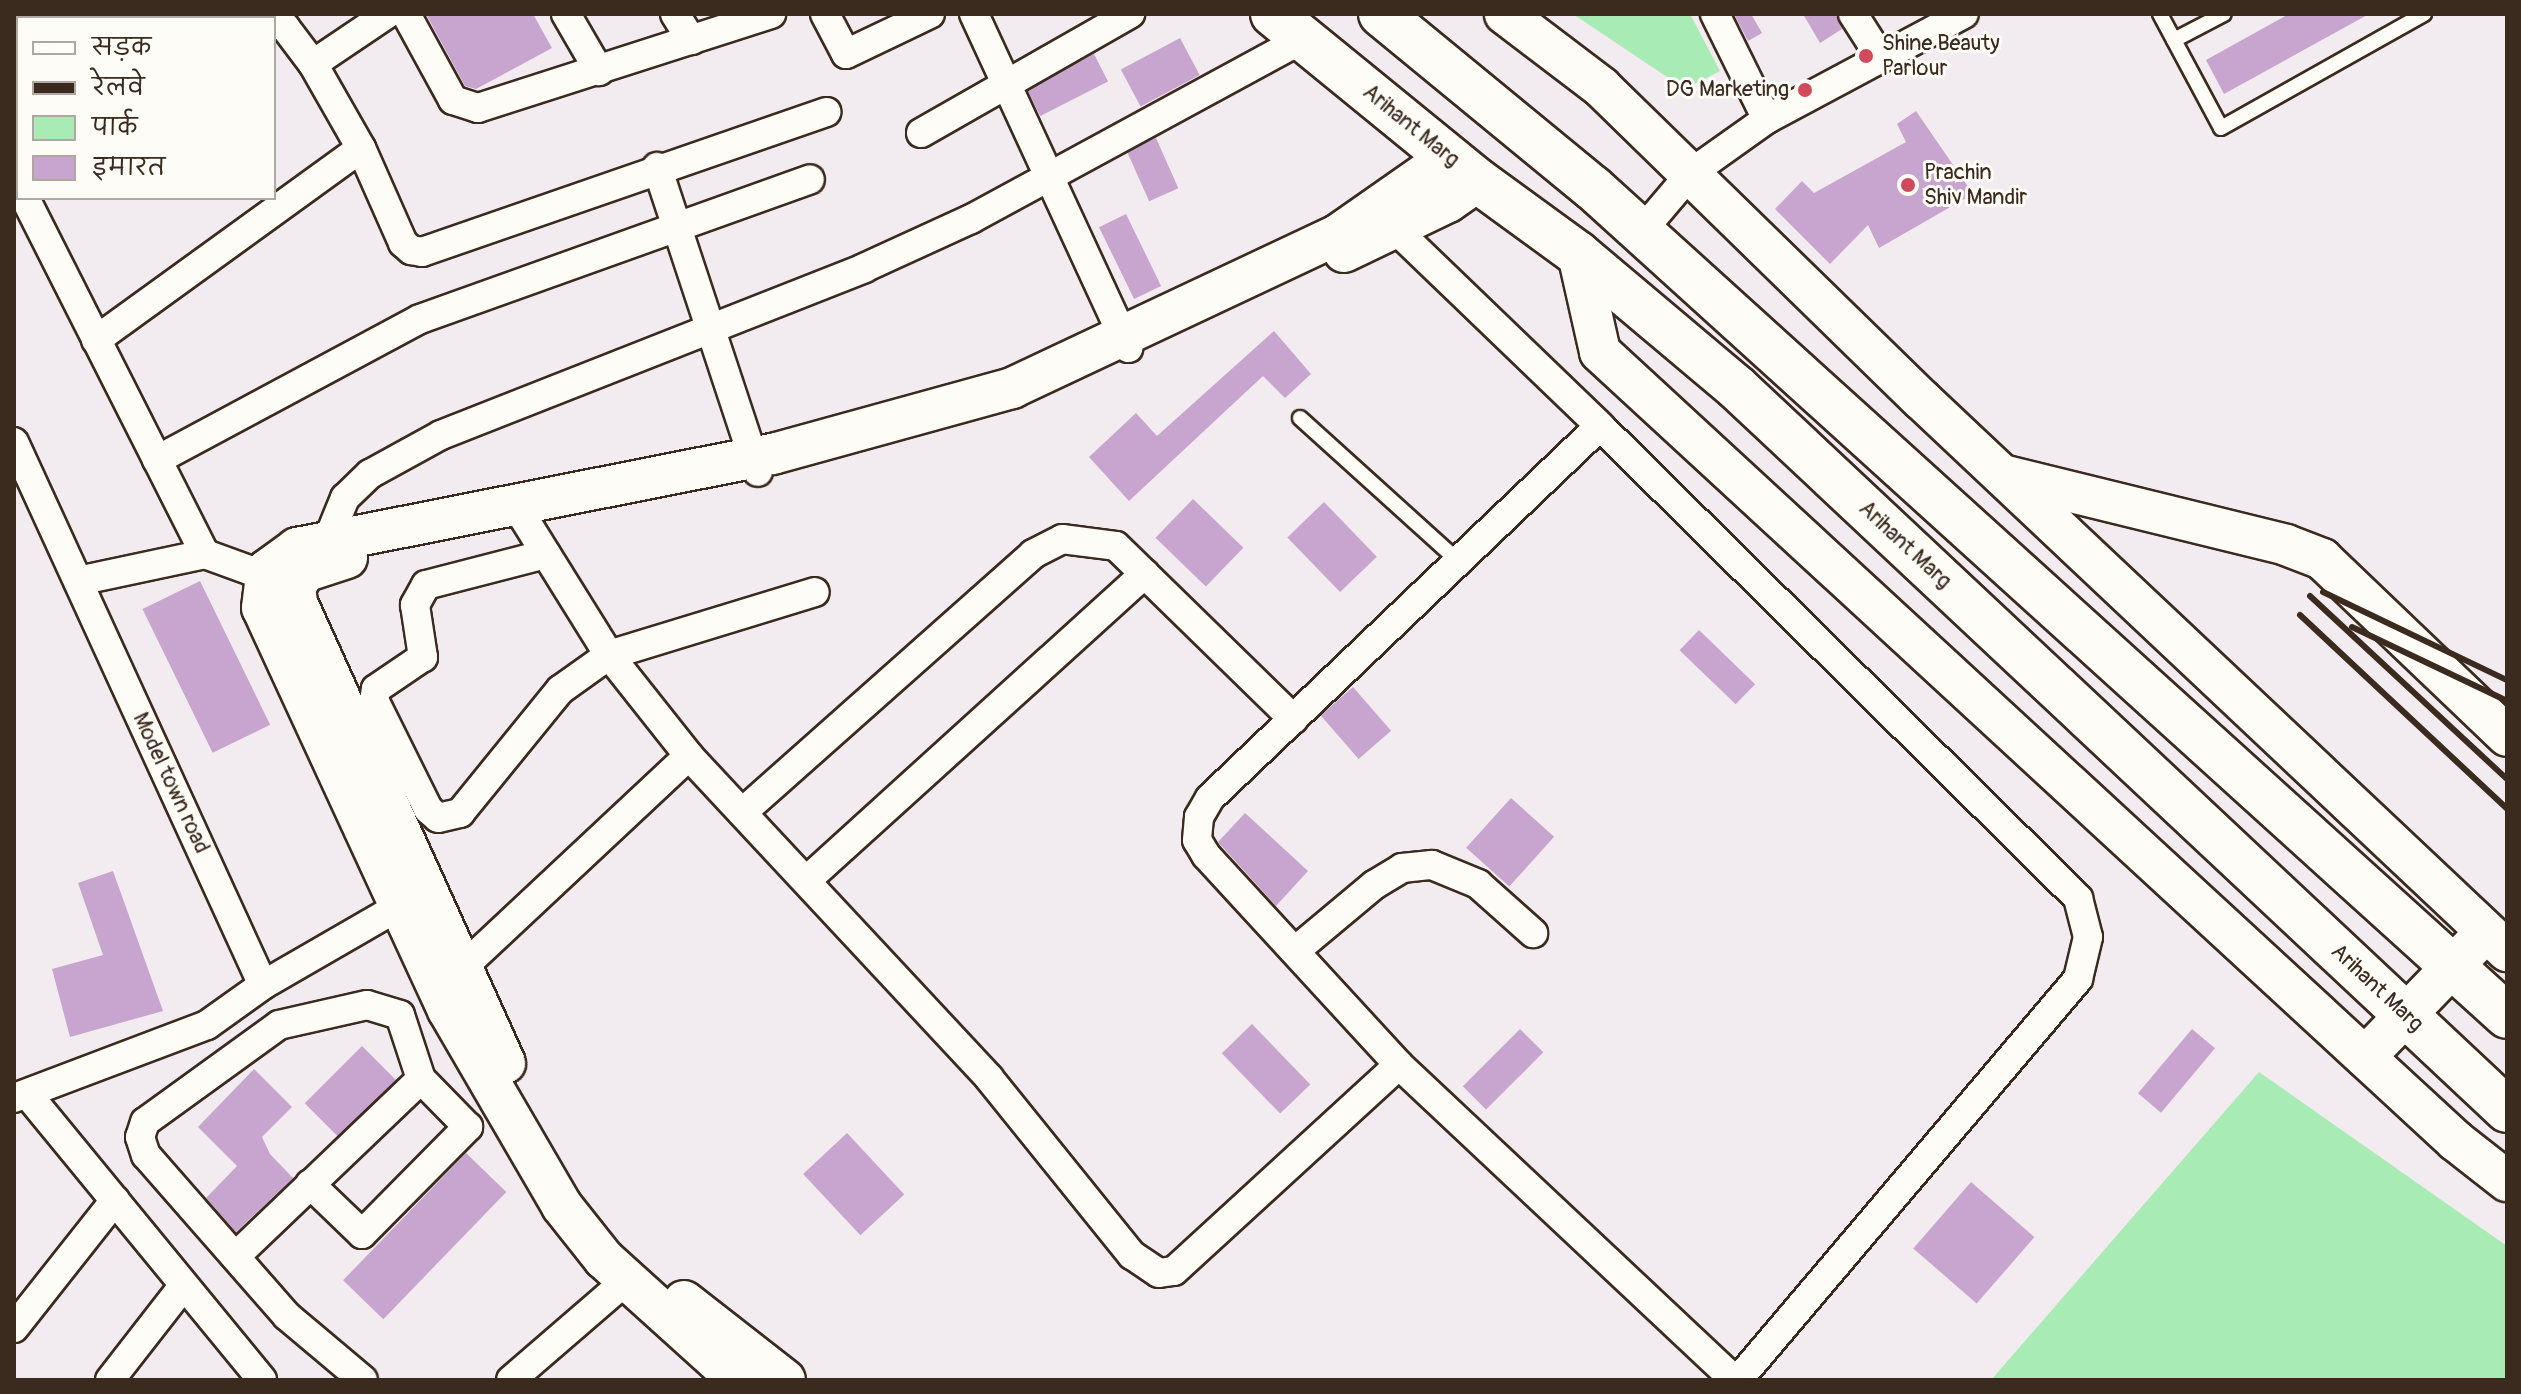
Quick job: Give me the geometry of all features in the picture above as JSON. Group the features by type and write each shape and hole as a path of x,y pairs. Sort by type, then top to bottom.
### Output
{"main road":[{"path":"1381,14 1641,232 2507,1016"},
{"name":"Arihant Marg","path":"1289,26 1463,169 1578,254 1736,387 2507,1110"}],"street":[{"path":"313,64 387,14"},
{"path":"406,14 453,100 465,107 478,108 771,14"},
{"path":"566,14 599,71"},
{"path":"675,14 691,40"},
{"path":"825,14 846,54 930,14"},
{"path":"974,14 1124,342"},
{"path":"921,133 1130,14"},
{"path":"1505,14 1601,87 2002,475 2496,941 2454,967 2365,1057"},
{"path":"1715,14 1767,119"},
{"path":"1853,14 1881,58"},
{"path":"1641,232 1691,173 1767,119 1959,15"},
{"path":"276,24 285,27 313,64 361,148 403,243 422,252 657,167 826,112"},
{"path":"327,542 345,498 370,474 441,435 709,326 864,268 1047,178 1289,26"},
{"path":"96,340 361,148"},
{"path":"657,167 755,465"},
{"path":"1124,342 1395,229 1463,169"},
{"path":"738,1380 627,1280 562,1206 448,1010 414,898 303,620 280,582 278,558 327,542 518,512 755,465 1025,398 1124,342 1463,169"},
{"path":"157,460 420,319 810,179"},
{"path":"26,200 205,554"},
{"path":"1395,229 1600,426 2078,898 2088,937 2078,979 1736,1380 1399,1065 1197,840 1199,817 1210,798 1600,426"},
{"path":"1578,254 1600,352 2365,1057 2507,1181"},
{"name":"Model town road","path":"14,442 263,985"},
{"path":"2002,475 2286,545 2322,559 2507,736"},
{"path":"518,512 609,655 689,756 744,811 989,1078 1132,1255 1159,1273 1174,1271 1399,1065"},
{"path":"78,581 205,554 280,582 315,565 518,512"},
{"path":"744,811 1033,554 1062,539 1090,539 1116,546 1293,719"},
{"path":"546,554 436,580 417,593 423,657 416,666 383,682 374,700 428,809 449,820 460,813 560,690 609,655 815,592"},
{"path":"807,880 1145,574"},
{"path":"461,969 689,756"},
{"path":"1295,951 1374,885 1402,868 1432,865 1478,884 1533,933"},
{"path":"245,1373 184,1285 115,1200 22,1097 207,1025 263,985 414,898"},
{"path":"414,898 461,969 515,1083 593,1205 640,1264 785,1380"},
{"path":"310,1184 362,1234 468,1127 421,1079 400,1015 367,1005 279,1025 145,1122 140,1137 146,1155 238,1254 287,1316 363,1380"},
{"path":"238,1254 421,1079"},
{"path":"14,1328 115,1200"},
{"path":"511,1380 627,1280"},
{"path":"110,1380 184,1285"}],"lane":[{"path":"2160,14 2221,128 2424,14"},
{"path":"2174,40 2224,14"},
{"path":"1300,418 1458,561"}],"green space":[{"path":"1573,14 1690,14 1720,71 1685,89"},
{"path":"2259,1072 2507,1246 2507,1380 1991,1380"}],"building":[{"path":"426,14 533,14 552,48 476,89 465,86"},
{"path":"1734,14 1751,14 1762,33 1748,41"},
{"path":"1803,14 1836,14 1842,29 1820,43"},
{"path":"2289,14 2369,14 2224,94 2206,60"},
{"path":"1180,38 1200,75 1141,107 1121,69"},
{"path":"1094,54 1108,82 1040,116 1026,89"},
{"name":"Prachin Shiv Mandir","path":"1916,111 1973,194 1879,248 1868,225 1830,264 1775,209 1802,181 1814,193 1906,142 1897,124"},
{"path":"1156,138 1178,188 1149,201 1127,151"},
{"path":"1126,214 1161,286 1134,299 1099,227"},
{"path":"1274,331 1311,374 1285,398 1263,376 1129,501 1089,457 1136,413 1157,436"},
{"path":"1193,499 1243,548 1206,586 1155,538"},
{"path":"1324,502 1377,557 1340,592 1287,537"},
{"path":"200,581 270,725 213,753 142,609"},
{"path":"1699,630 1755,684 1736,704 1680,650"},
{"path":"1353,687 1391,731 1359,759 1321,715"},
{"path":"1511,798 1554,837 1509,887 1466,848"},
{"path":"1245,813 1308,871 1276,906 1218,842"},
{"path":"113,871 163,1011 70,1037 52,969 103,955 78,883"},
{"path":"1252,1024 1310,1084 1280,1114 1222,1053"},
{"path":"1520,1029 1543,1052 1486,1110 1463,1086"},
{"path":"2192,1029 2215,1048 2161,1113 2138,1093"},
{"path":"362,1046 396,1080 339,1137 305,1103"},
{"path":"254,1069 292,1107 262,1137 270,1154 293,1178 236,1232 206,1198 237,1166 198,1127"},
{"path":"847,1133 904,1194 860,1235 803,1174"},
{"path":"466,1153 506,1192 383,1319 343,1280"},
{"path":"1971,1182 2034,1237 1977,1304 1913,1248"}],"railway":[{"path":"2323,592 2507,680"},
{"path":"2310,596 2507,779"},
{"path":"2300,615 2507,809"},
{"path":"2352,627 2507,701"}],"place":[{"name":"Shine Beauty Parlour","path":"1866,56"},
{"name":"DG Marketing","path":"1805,90"},
{"name":"Prachin Shiv Mandir","path":"1908,185"}]}
